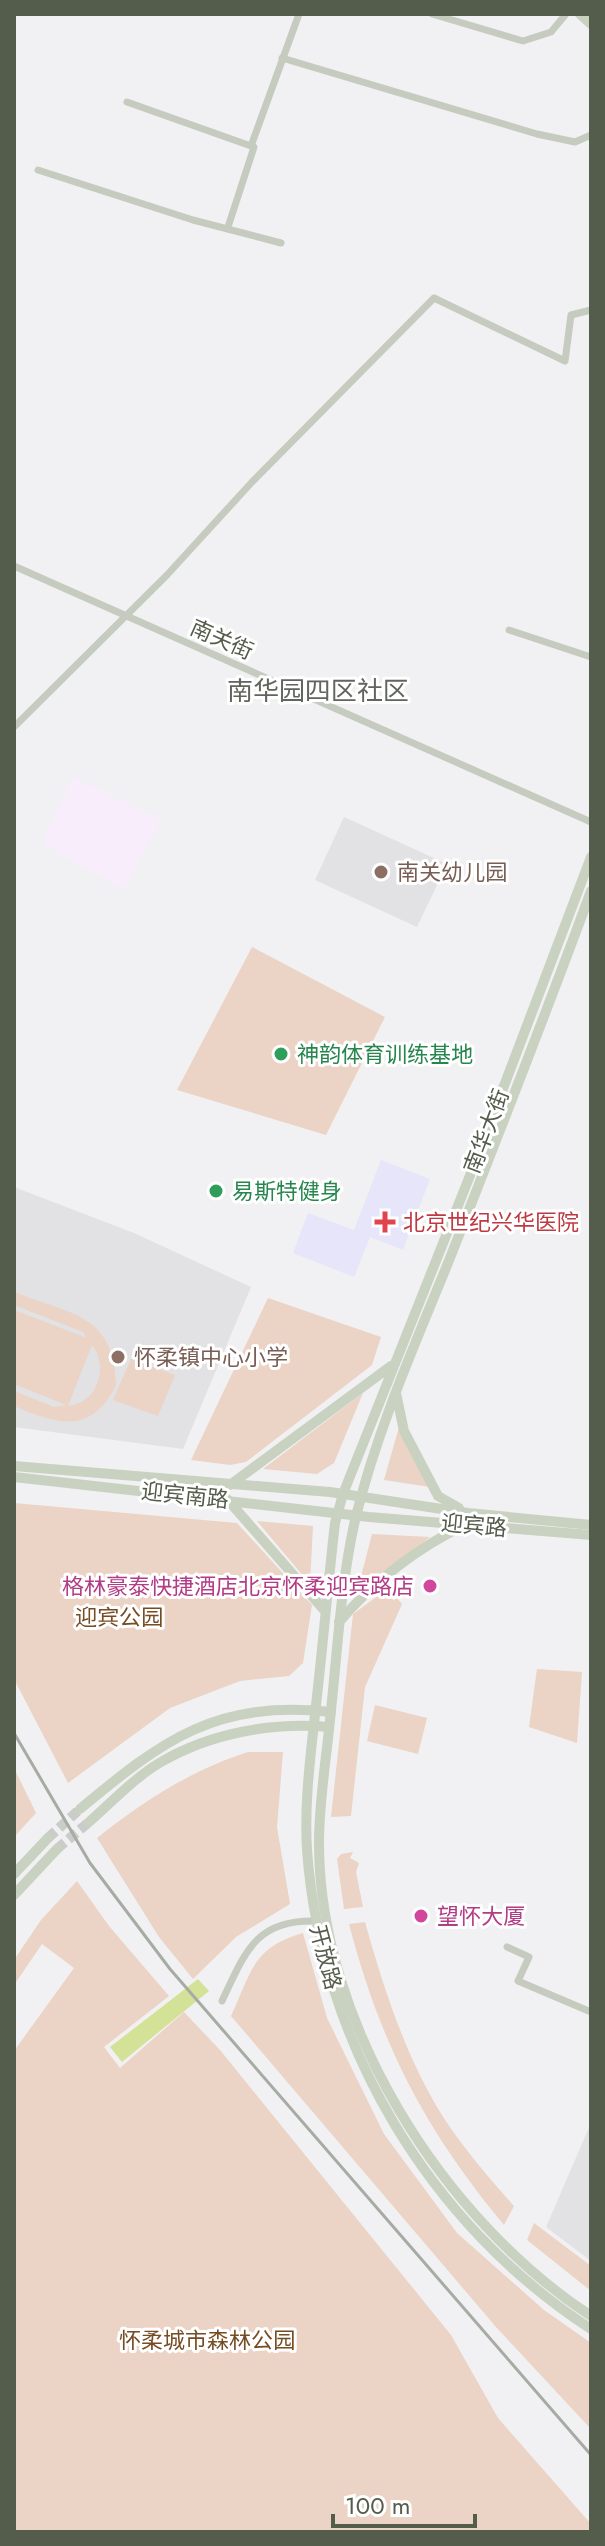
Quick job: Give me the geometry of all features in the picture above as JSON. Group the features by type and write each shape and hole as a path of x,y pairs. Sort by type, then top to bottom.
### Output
{"main road":[{"path":"580,14 591,24"},
{"name":"南华大街","path":"343,1494 469,1178 591,857"},
{"name":"南华大街","path":"361,1497 396,1392 591,891"},
{"path":"230,1485 393,1365"},
{"path":"338,1624 363,1594 467,1518 438,1496 404,1431 396,1392"},
{"name":"迎宾南路","path":"14,1466 361,1497"},
{"name":"迎宾南路","path":"14,1477 356,1515"},
{"name":"开放路","path":"343,1494 324,1610 307,1782 307,1849 316,1921 335,1994 350,2035 393,2126 436,2186 519,2276 591,2329"},
{"name":"开放路","path":"361,1497 338,1624 319,1845 327,1919 346,1990 371,2058 403,2120 445,2179 526,2268 591,2316"},
{"name":"迎宾路","path":"361,1497 467,1518 591,1535"},
{"path":"227,1499 324,1610"},
{"name":"迎宾路","path":"356,1515 591,1525"},
{"path":"80,1809 143,1756 186,1730 232,1715 316,1710 331,1712"},
{"path":"89,1822 160,1762 250,1729 329,1727"},
{"path":"14,1874 48,1838"},
{"path":"14,1895 57,1849"}],"street":[{"path":"127,102 251,146 299,14"},
{"path":"432,14 523,41 551,32 566,14"},
{"path":"282,58 537,134 575,142 591,135"},
{"path":"228,227 254,147"},
{"path":"38,170 193,220 281,243"},
{"path":"14,727 434,298 565,361 571,315 591,310"},
{"name":"南关街","path":"14,566 591,822"},
{"path":"509,630 591,657"},
{"path":"222,2001 252,1941 290,1920 316,1921"},
{"path":"507,1947 529,1957 518,1981 591,2012"}],"shaded area":[{"path":"72,776 162,820 124,890 41,844"},
{"name":"南关幼儿园","path":"344,817 447,864 417,927 315,880"},
{"name":"北京世纪兴华医院","path":"381,1160 430,1179 403,1250 370,1237 354,1277 293,1253 308,1213 354,1230"},
{"name":"怀柔镇中心小学","path":"14,1187 134,1233 251,1287 183,1449 14,1427"},
{"path":"198,1979 209,1991 122,2062 110,2047"},
{"path":"591,2123 591,2261 546,2227"}],"green space":[{"name":"神韵体育训练基地","path":"252,947 385,1017 326,1135 177,1090"},
{"path":"14,1292 71,1313 98,1330 107,1343 113,1361 116,1385 96,1412 84,1419 59,1421 14,1406 14,1391 54,1407 66,1405 14,1384 14,1310 87,1338 83,1332 14,1305","holes":["92,1345 100,1363 98,1383 87,1398 68,1406"]},
{"path":"268,1298 381,1337 372,1365 246,1462 230,1465 191,1460"},
{"path":"131,1359 175,1375 158,1416 113,1400"},
{"path":"363,1393 334,1463 317,1474 263,1469"},
{"path":"399,1427 430,1487 384,1480"},
{"name":"迎宾公园","path":"14,1503 237,1523 312,1605 303,1663 289,1676 240,1681 170,1708 68,1783 14,1679"},
{"path":"257,1521 313,1526 310,1584"},
{"path":"372,1534 430,1537 357,1592"},
{"path":"401,1579 394,1595 402,1604 365,1687 351,1816 331,1817 353,1614"},
{"path":"537,1669 582,1672 577,1743 529,1727"},
{"path":"375,1705 427,1718 418,1754 367,1741"},
{"path":"248,1752 283,1752 277,1827 290,1904 236,1937 193,1979 159,1937 97,1838 169,1788 207,1768"},
{"path":"14,1768 36,1813 14,1837"},
{"path":"353,1852 350,1858 359,1863 356,1872 363,1907 344,1909 337,1859 341,1854"},
{"name":"怀柔城市森林公园","path":"77,1881 109,1926 169,1996 104,2047 120,2068 184,2012 220,2050 451,2335 498,2418 591,2524 591,2532 14,2532 14,2051 74,1968 42,1944 14,1985 14,1960 41,1920"},
{"path":"365,1922 392,2008 428,2091 456,2136 514,2206 504,2225 451,2155 408,2084 375,2008 349,1924"},
{"path":"303,1933 327,2018 384,2134 457,2233 544,2310 591,2343 591,2429 496,2327 231,2016 263,1954 286,1939"},
{"path":"534,2223 591,2266 591,2291 527,2240"}],"tunnel":[{"path":"48,1838 80,1809"},
{"path":"57,1849 89,1822"}],"railway":[{"path":"14,1733 90,1863 170,1969 591,2455"}],"place":[{"name":"南关幼儿园","path":"381,872"},
{"name":"神韵体育训练基地","path":"281,1054"},
{"name":"易斯特健身","path":"216,1191"},
{"name":"北京世纪兴华医院","path":"385,1222"},
{"name":"怀柔镇中心小学","path":"118,1357"},
{"name":"格林豪泰快捷酒店北京怀柔迎宾路店","path":"430,1586"},
{"name":"望怀大厦","path":"421,1916"}],"district":[{"name":"南华园四区社区","path":"318,691"}]}
